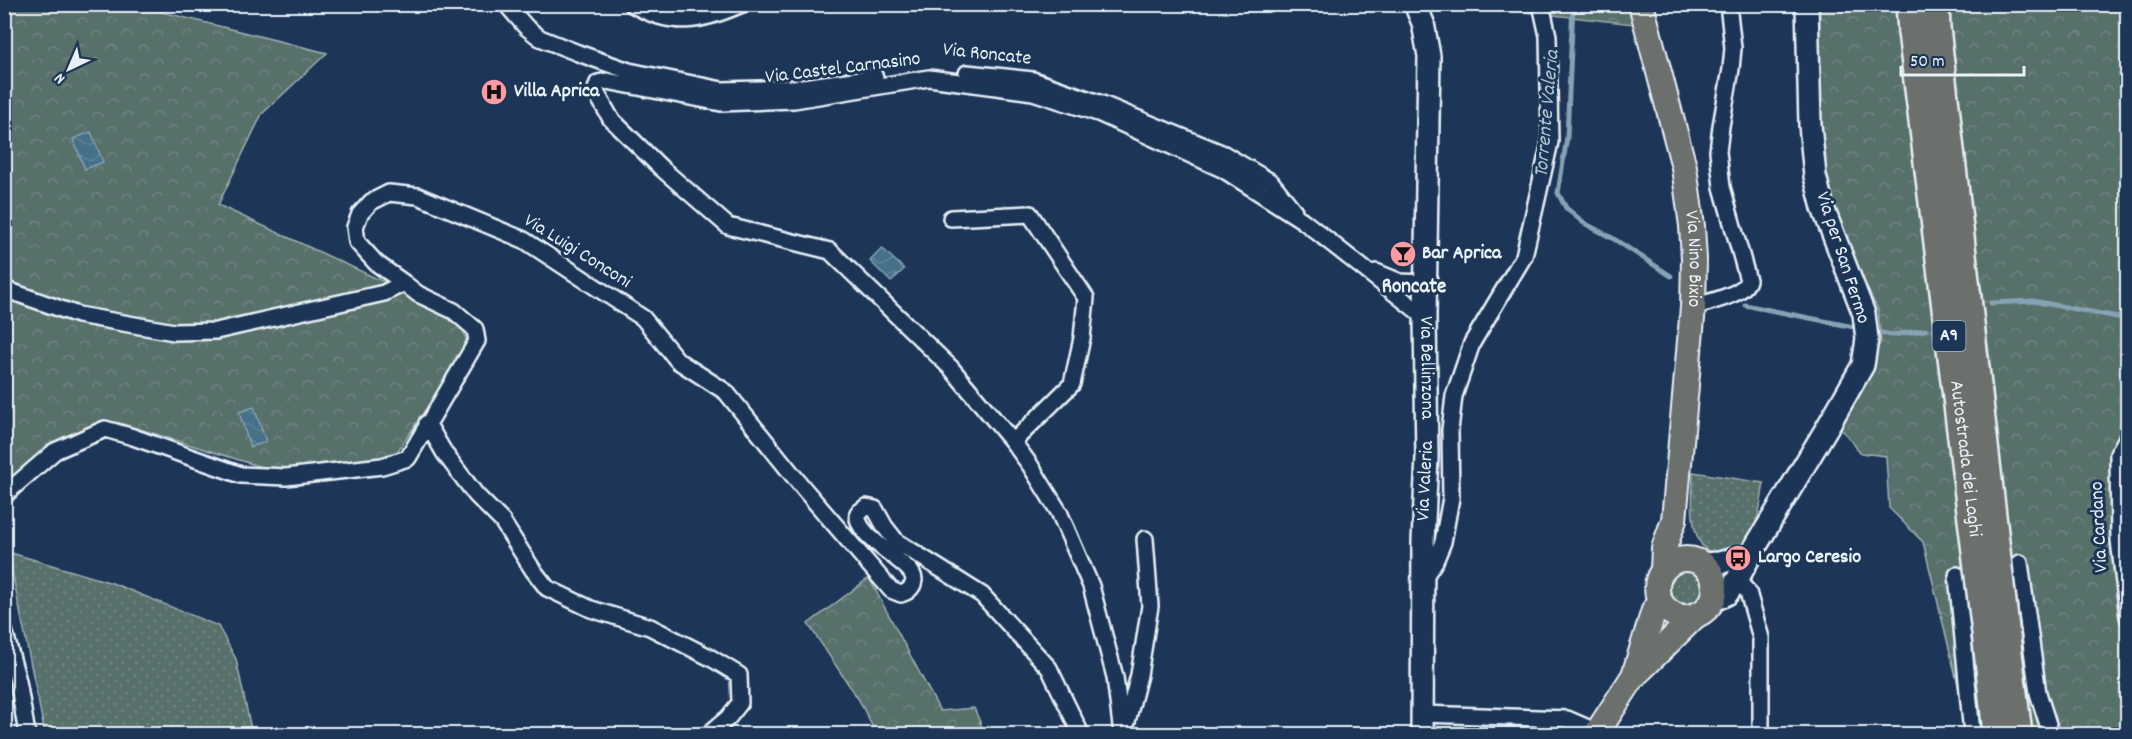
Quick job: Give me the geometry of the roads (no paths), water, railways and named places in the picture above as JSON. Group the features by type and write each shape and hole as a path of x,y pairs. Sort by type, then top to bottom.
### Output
{"highway":[{"name":"Autostrada dei Laghi","path":"1910,4 1927,21 1996,639 1997,735"},
{"name":"Autostrada dei Laghi","path":"1996,639 2018,735"}],"main road":[{"name":"Via Nino Bixio","path":"1641,4 1684,167 1690,201 1694,259 1674,520 1664,548 1664,570"},
{"path":"1597,733 1633,677 1704,608 1715,592 1713,579 1692,553 1674,520"},
{"path":"1702,564 1692,560 1681,560 1669,565 1664,570 1658,585 1660,601 1674,614 1687,617 1704,608"},
{"path":"1633,677 1654,610 1660,601"}],"street":[{"name":"Via Roncate","path":"506,4 526,27 540,38 629,71 722,90 796,88 927,69 1033,80 1102,104 1224,154 1271,182 1302,220"},
{"path":"632,4 646,13 669,19 699,20 742,4"},
{"name":"Via Bellinzona","path":"1415,4 1423,23 1429,56 1425,283 1427,457 1422,724"},
{"name":"Via Valeria","path":"1423,579 1435,561 1443,542 1451,498 1450,430 1454,396 1472,343 1524,256 1550,141 1548,36 1541,4"},
{"path":"1692,307 1738,292 1743,289 1748,280 1722,188 1718,151 1732,58 1728,4"},
{"name":"Via per San Fermo","path":"1704,608 1727,594 1737,580 1750,554 1863,365 1867,339 1864,314 1823,208 1815,176 1810,124 1807,4"},
{"name":"Via Castel Carnasino","path":"1122,735 1115,677 1091,586 1059,512 1013,442 951,368 830,251 728,226 660,167 611,119 597,94 598,83 608,81 721,103 794,100 929,78 1033,92 1098,113 1224,170 1302,220 1425,317"},
{"name":"Via Luigi Conconi","path":"4,495 55,451 105,429 240,475 286,477 382,466 408,458 477,341 475,329 454,311 418,294 376,263 357,242 355,227 360,214 371,202 389,193 418,196 524,240 643,318 678,361 726,392 842,535 891,590 901,594 908,592 913,586 913,576 858,524 858,513 866,507 875,509 896,541 982,595 1049,668 1081,735"},
{"path":"951,218 1030,214 1086,298 1082,338 1072,384 1013,442"},
{"name":"Via Castel Carnasino","path":"1358,265 1400,282 1425,283"},
{"path":"4,289 78,315 174,332 216,331 384,293 404,284"},
{"path":"427,423 445,454 476,495 502,521 533,570 548,588 591,609 650,627 739,675 740,703 709,735"},
{"name":"Via Cardano","path":"2127,436 2118,454 2119,540 2127,617"},
{"path":"1122,735 1139,675 1150,606 1145,539"},
{"path":"1702,564 1719,563 1750,554"},
{"path":"2020,563 2036,682 2051,735"},
{"path":"1957,575 1972,735"},
{"path":"1737,580 1748,592 1761,638 1761,735"},
{"path":"4,630 18,681 27,735"},
{"path":"1422,724 1567,718 1597,733"}],"water":[{"path":"91,132 103,162 85,169 73,139"},
{"path":"882,248 904,269 891,282 870,261"},
{"path":"254,407 266,442 250,447 239,412"}],"waterway":[{"name":"Torrente Valeria","path":"1573,4 1567,137 1558,193 1566,208 1584,223 1614,239 1671,276"},
{"path":"1991,303 2033,301 2128,319"},
{"path":"1745,305 1859,328"},
{"path":"1872,331 1892,335 1926,330"}],"place":[{"name":"Villa Aprica","path":"494,92"},
{"name":"Bar Aprica","path":"1403,254"},
{"name":"Largo Ceresio","path":"1738,558"}],"district":[{"name":"Roncate","path":"1414,288"}]}
